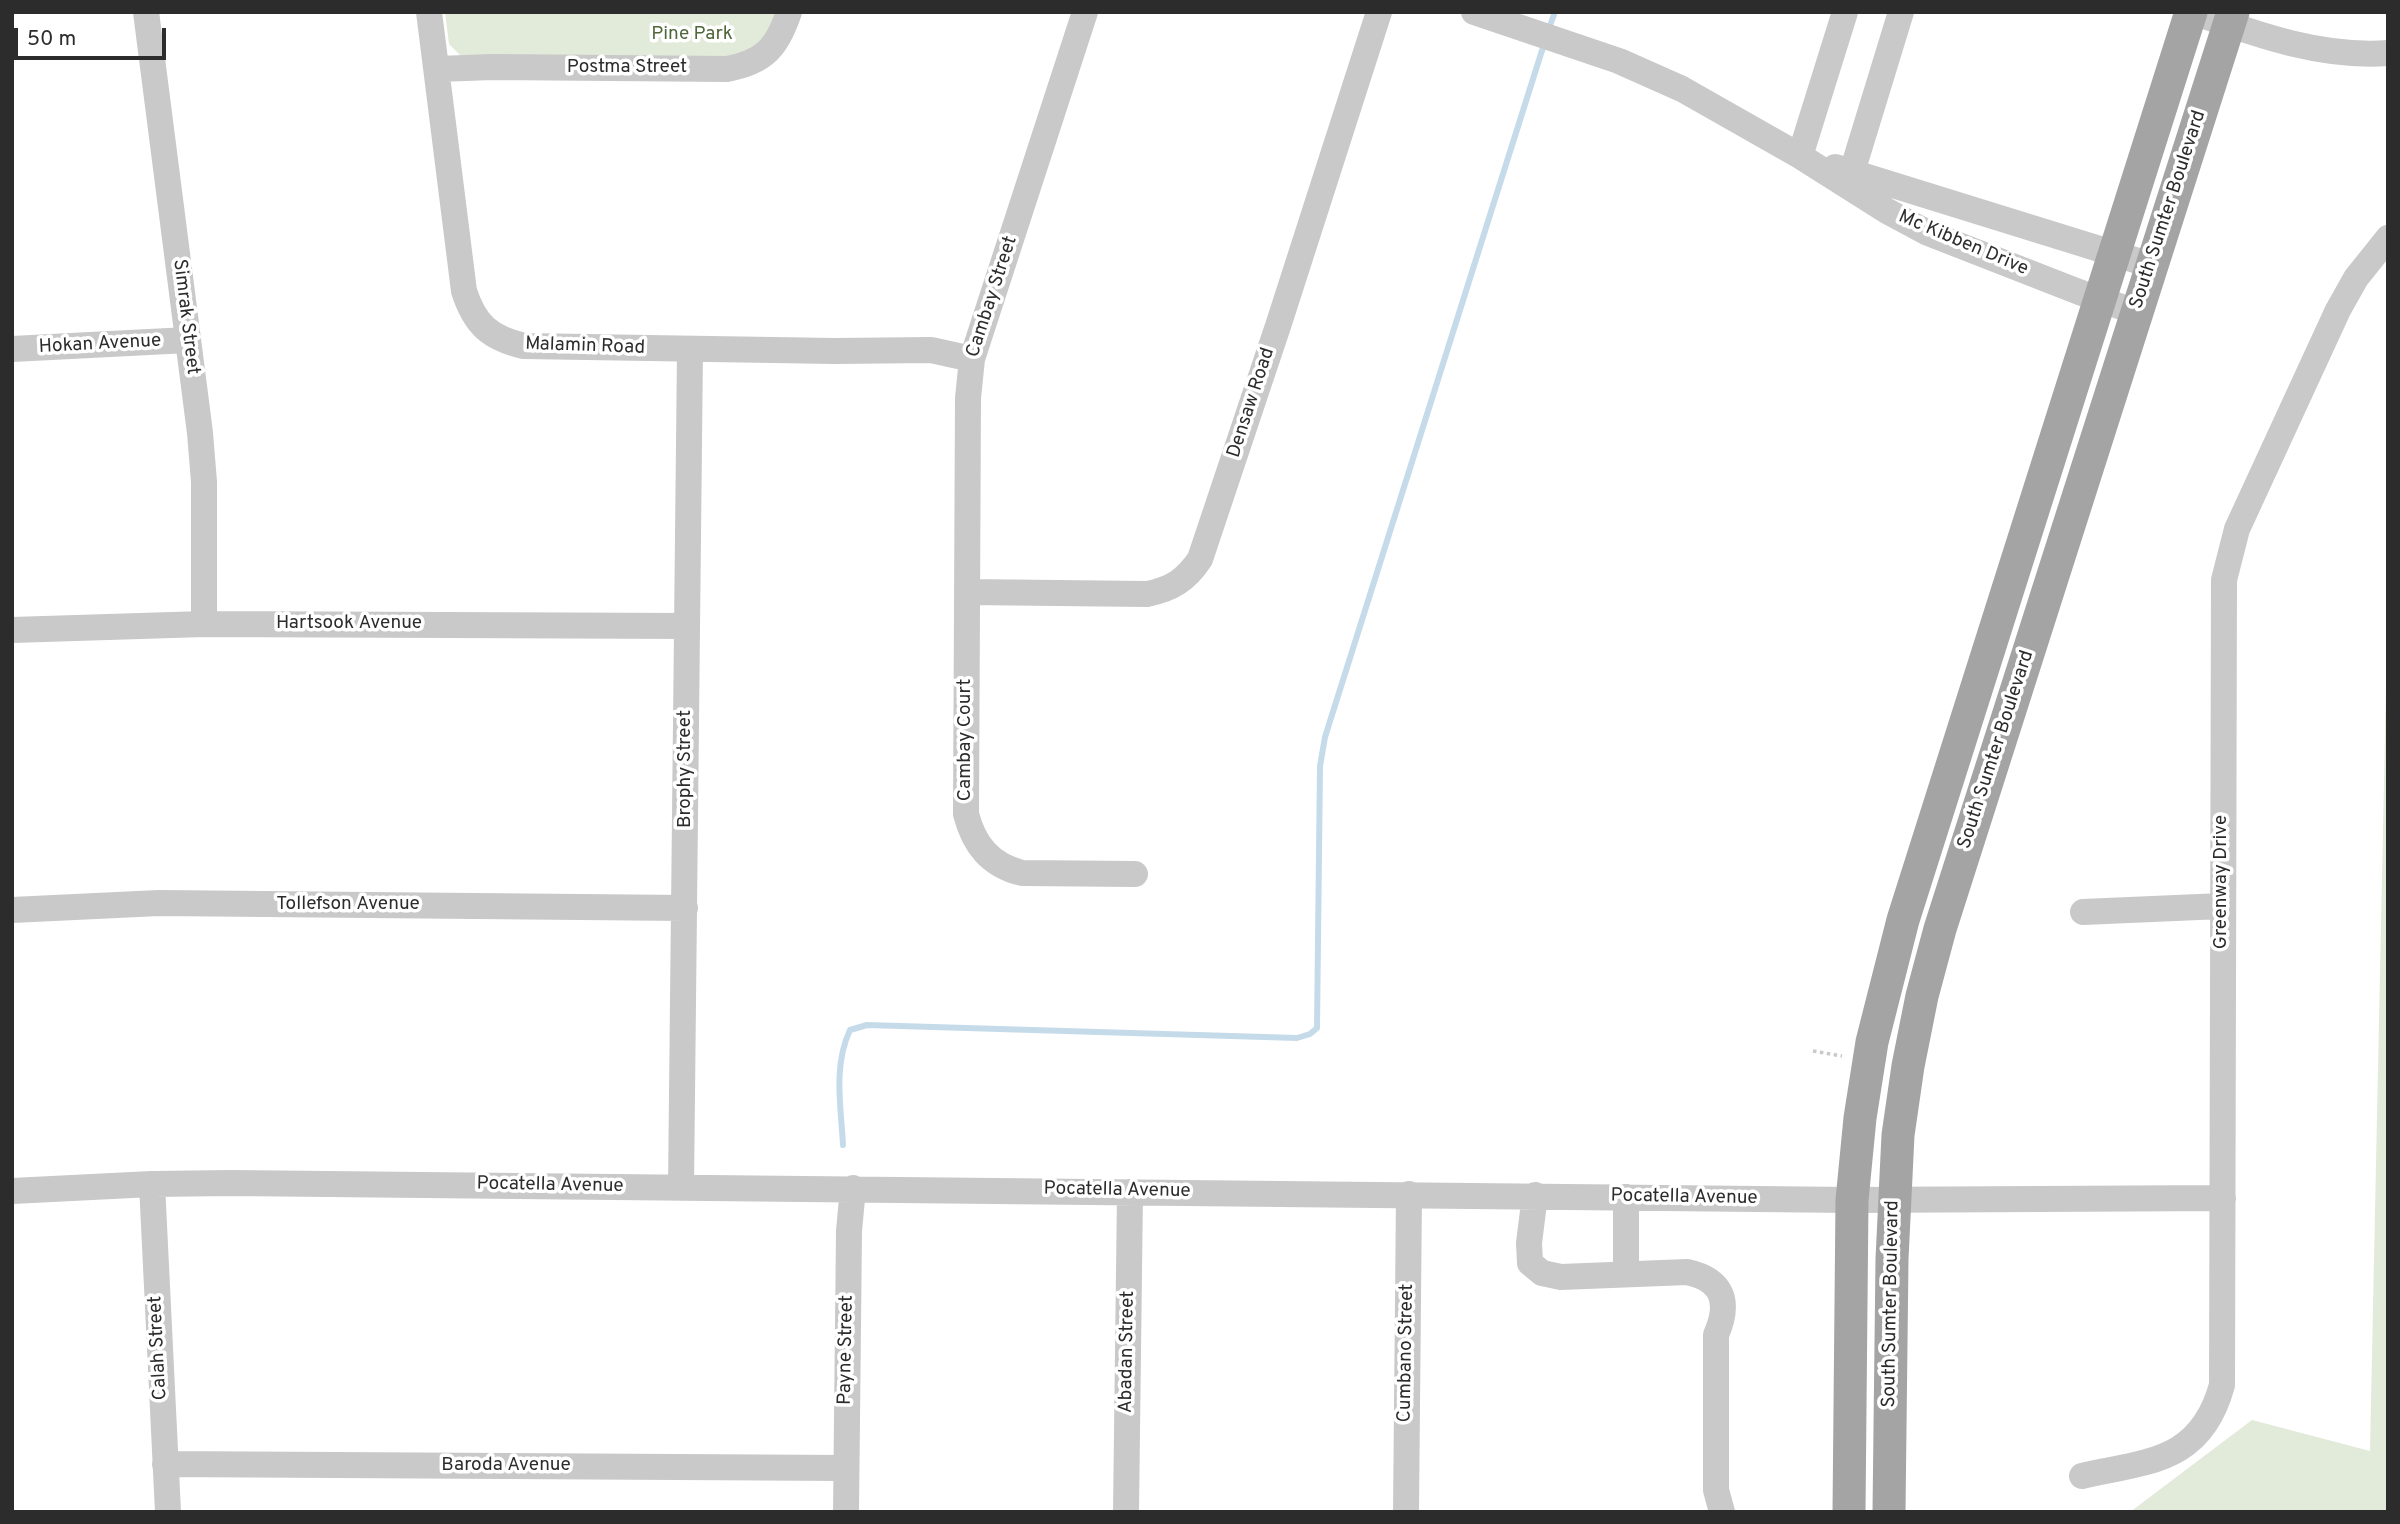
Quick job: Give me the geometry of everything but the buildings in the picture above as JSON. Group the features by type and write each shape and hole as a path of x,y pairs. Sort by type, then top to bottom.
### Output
{"main road":[{"name":"South Sumter Boulevard","path":"1849,1512 1852,1200 1868,1060 1883,992 1903,920 2192,12"},
{"name":"South Sumter Boulevard","path":"1889,1512 1893,1200 1898,1135 1922,996 2231,18"}],"street":[{"name":"Simrak Street","path":"146,12 201,433 204,482 204,624"},
{"name":"Malamin Road","path":"429,12 464,291 470,309 491,334 506,342 524,346 690,350 931,350 972,359"},
{"name":"Postma Street","path":"437,69 727,69 747,65 761,58 774,45 789,12"},
{"name":"Cambay Street","path":"967,592 968,398 972,359 1085,12"},
{"name":"Densaw Road","path":"967,592 1147,594 1177,585 1191,573 1200,559 1209,533 1378,12"},
{"name":"Mc Kibben Drive","path":"1474,12 1619,61 1682,89 1928,233 2136,312"},
{"path":"1800,156 1845,12"},
{"path":"1852,172 1901,12"},
{"path":"2192,12 2231,18 2303,46 2352,53 2388,53"},
{"name":"Mc Kibben Drive","path":"1800,156 2151,265"},
{"name":"Greenway Drive","path":"2082,1476 2168,1455 2183,1447 2199,1433 2216,1406 2223,1374 2222,906 2225,566 2237,529 2338,310 2356,278 2388,238"},
{"name":"Hokan Avenue","path":"12,349 188,340"},
{"name":"Brophy Street","path":"681,1187 690,350"},
{"name":"Cambay Court","path":"967,592 966,814 969,827 982,851 998,864 1022,873 1135,874"},
{"name":"Hartsook Avenue","path":"12,630 204,624 687,626"},
{"name":"Tollefson Avenue","path":"12,910 159,904 685,908"},
{"path":"2083,912 2222,906"},
{"name":"Pocatella Avenue","path":"12,1191 152,1184 852,1188 1852,1200 2223,1198"},
{"name":"Calah Street","path":"152,1184 168,1512"},
{"name":"Payne Street","path":"846,1512 849,1231 852,1188"},
{"name":"Abadan Street","path":"1126,1512 1130,1192"},
{"name":"Cumbano Street","path":"1406,1512 1409,1194"},
{"path":"1535,1195 1529,1242 1530,1263 1542,1273 1561,1277 1687,1272 1701,1275 1719,1291 1724,1311 1716,1335 1716,1490 1722,1512"},
{"path":"1626,1197 1626,1275"},
{"name":"Baroda Avenue","path":"166,1464 846,1468"}],"path":[{"path":"1813,1051 1868,1060"}],"green space":[{"name":"Pine Park","path":"445,12 779,12 754,53 736,60 460,55 449,44"},
{"path":"2388,590 2388,1512 2130,1512 2252,1420 2370,1451"}],"waterway":[{"path":"1548,31 1555,12"},
{"path":"843,1145 839,1087 841,1058 850,1030 867,1025 1297,1038 1310,1034 1317,1028 1320,766 1325,737 1545,41"}]}
